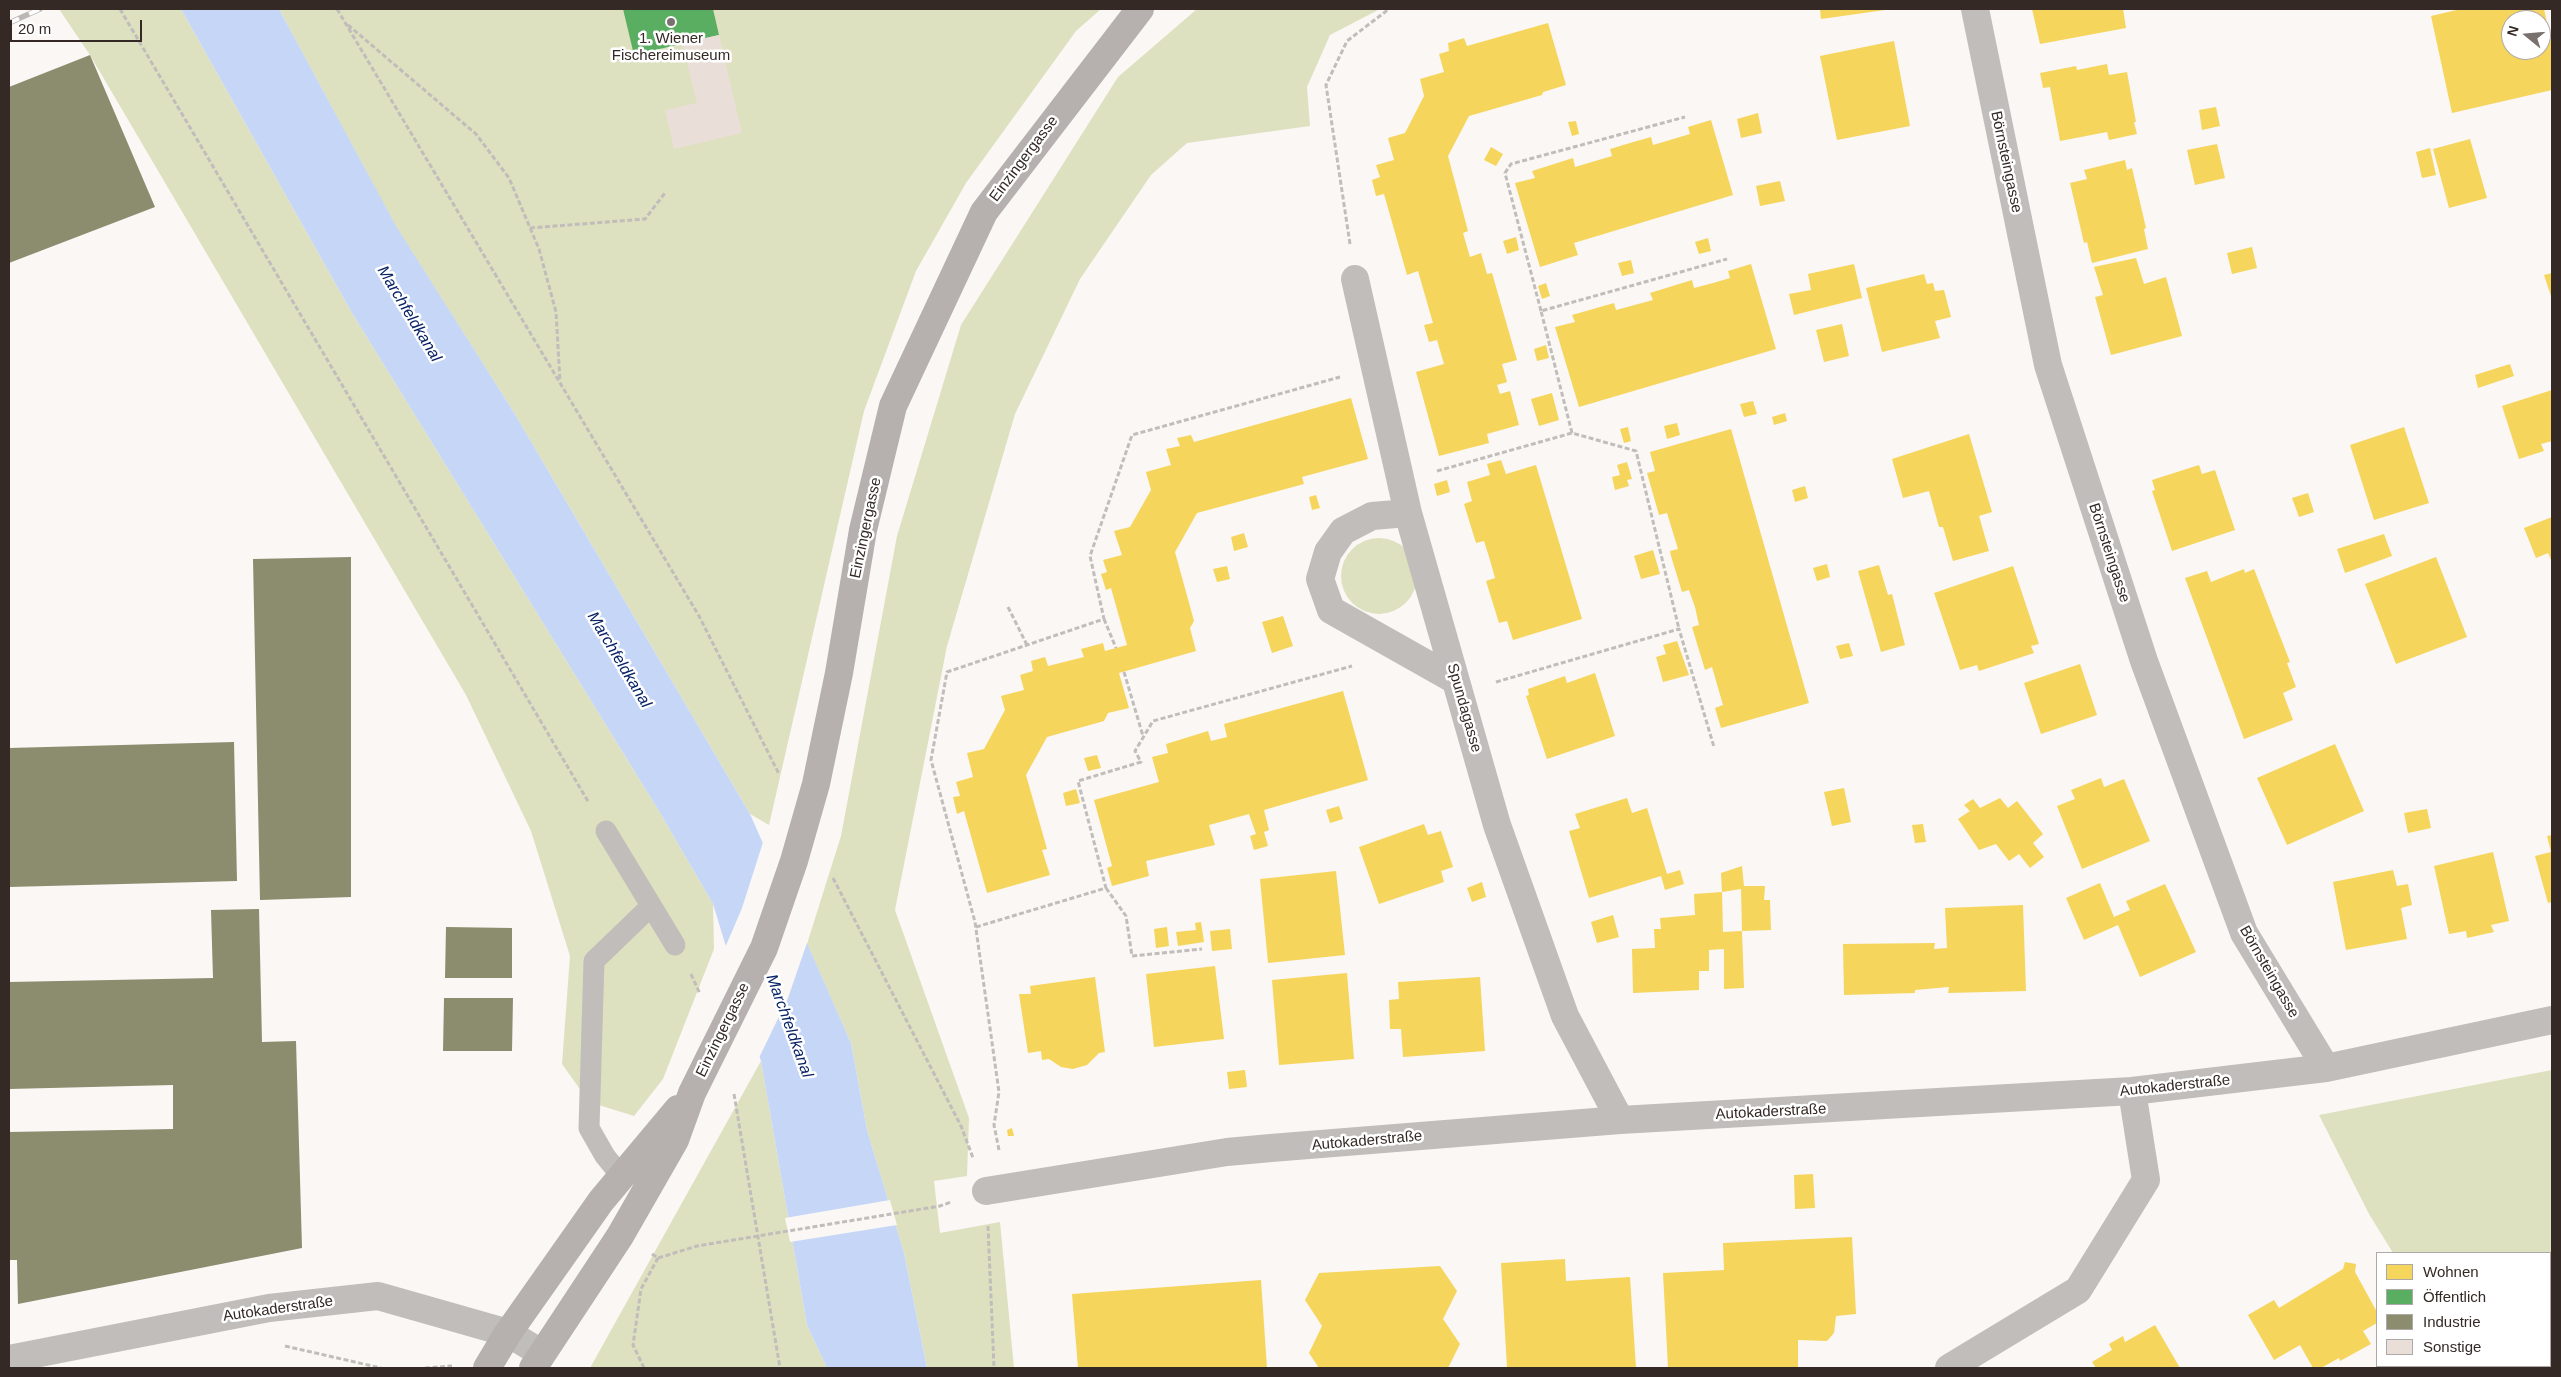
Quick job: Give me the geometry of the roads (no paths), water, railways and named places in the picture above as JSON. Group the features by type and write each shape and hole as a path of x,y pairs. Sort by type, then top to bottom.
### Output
{"main road":[{"name":"Einzingergasse","path":"537,1361 620,1236 675,1140 692,1093 764,948 794,861 816,784 839,673 863,530 893,406 984,212 1140,9"},
{"name":"Einzingergasse","path":"487,1368 508,1334 593,1212 692,1093"}],"street":[{"name":"Börnsteingasse","path":"1975,9 2048,365 2144,661 2244,934 2326,1068"},
{"name":"Spundagasse","path":"1355,279 1408,513 1497,825 1565,1016 1620,1120"},
{"path":"1408,513 1372,516 1343,531 1328,552 1320,579 1331,610 1404,652 1457,686"},
{"name":"Autokaderstraße","path":"986,1191 1227,1152 1620,1120 2132,1091 2326,1068 2552,1020"},
{"path":"1949,1368 2078,1290 2146,1180 2132,1091"},
{"name":"Autokaderstraße","path":"9,1359 269,1308 378,1296 508,1334 537,1361"}],"lane":[{"path":"606,831 675,946"},
{"path":"622,1177 605,1156 588,1128 594,961 650,907"}],"water":[{"name":"Marchfeldkanal","path":"181,9 279,9 396,226 513,411 750,814 851,1043 867,1130 904,1253 927,1368 827,1368 807,1325 761,1061 713,904 659,811 352,313"}],"railway":[{"path":"9,23 40,9"}],"place":[{"name":"1. Wiener Fischereimuseum","path":"671,22"}]}
